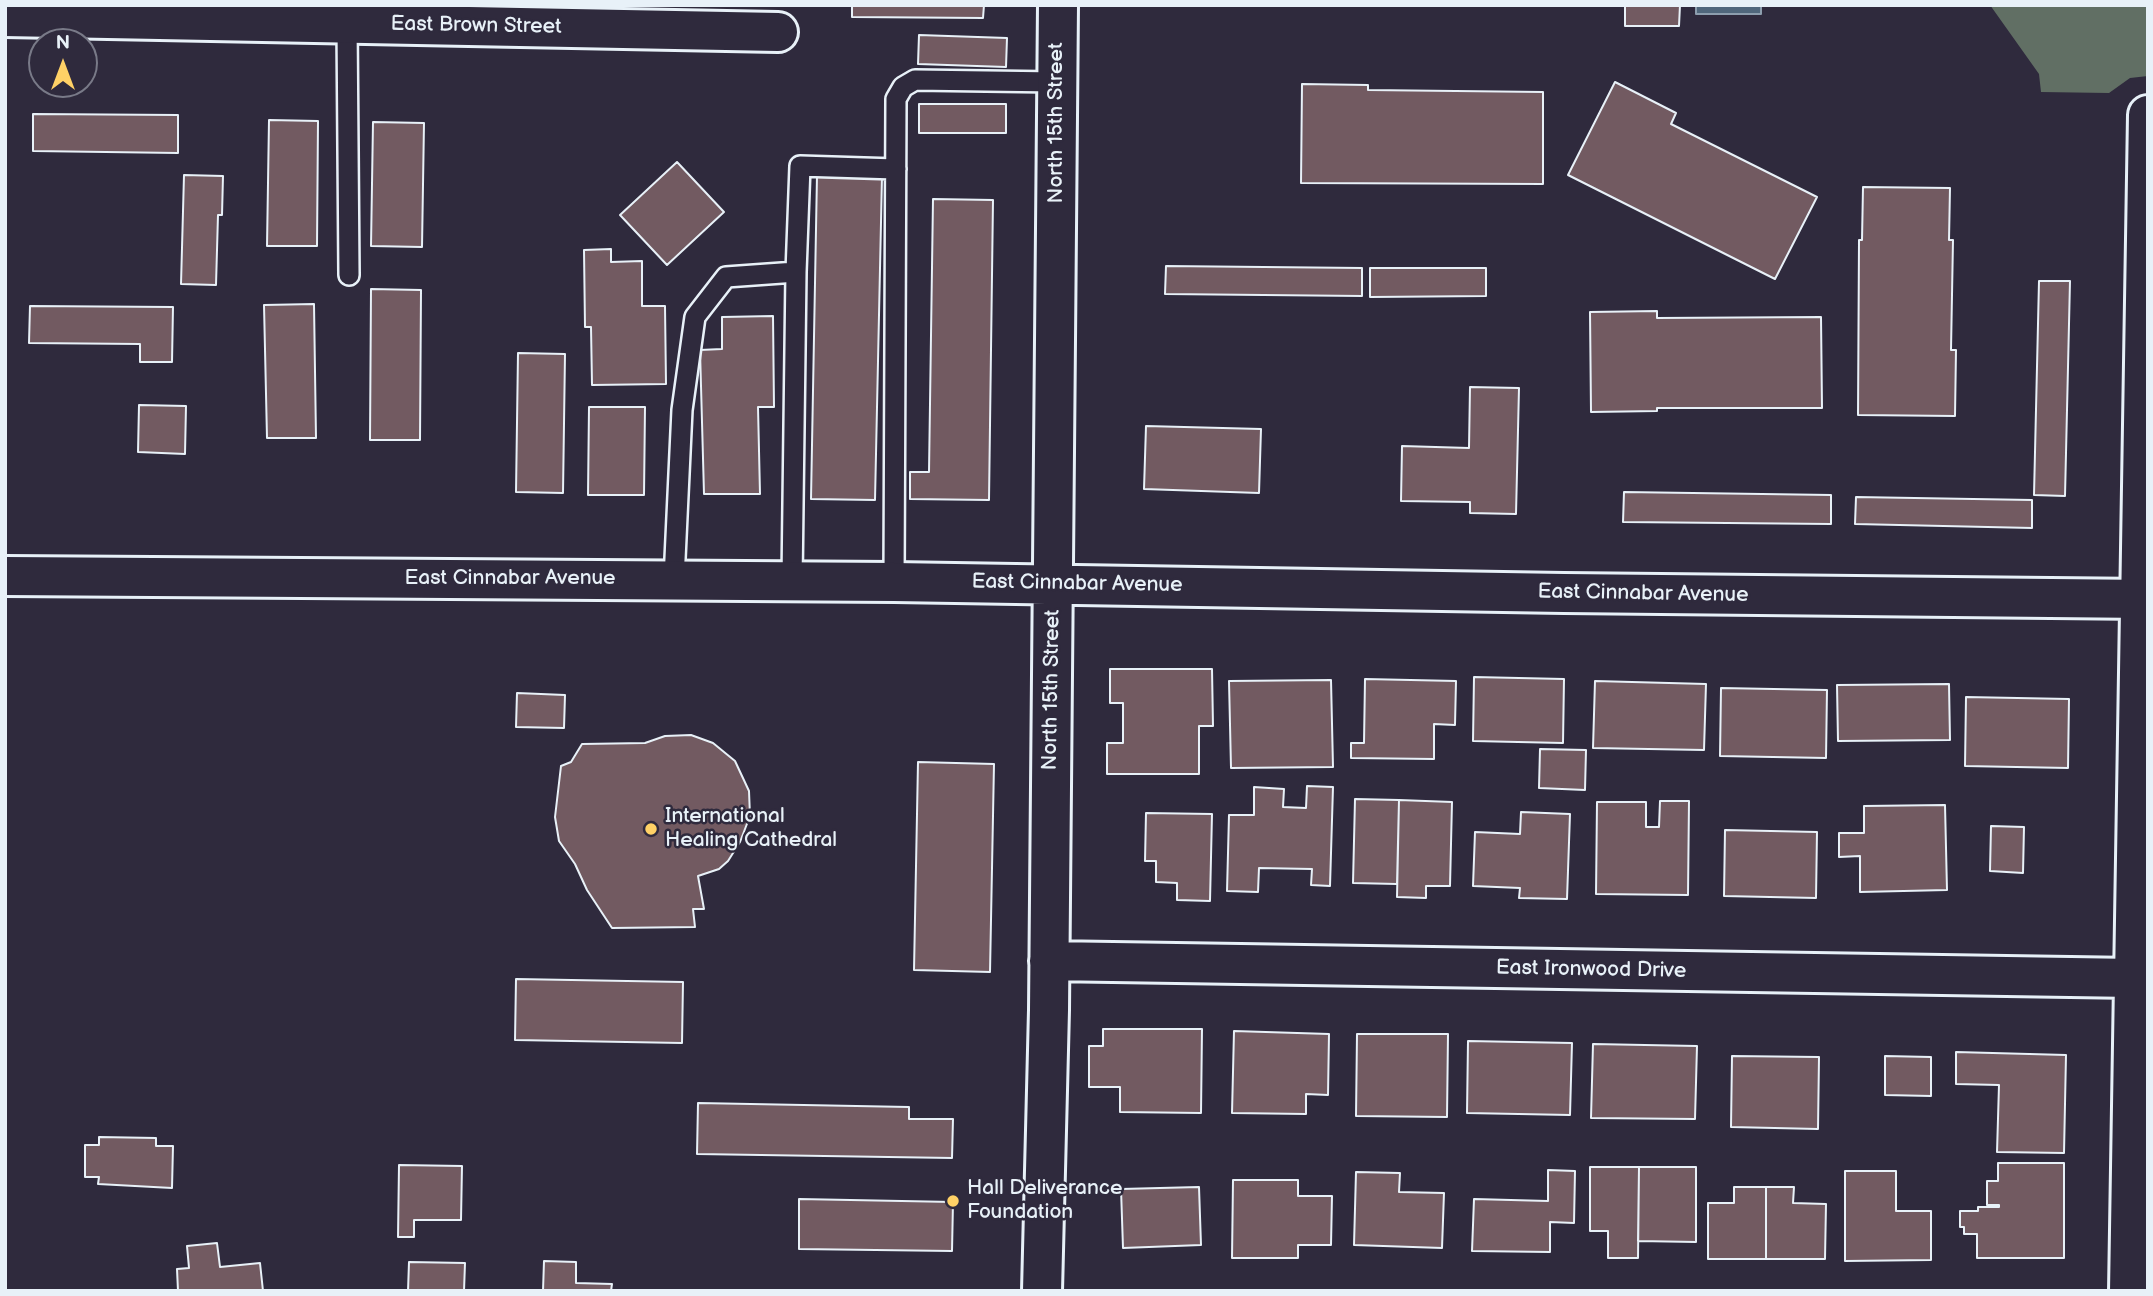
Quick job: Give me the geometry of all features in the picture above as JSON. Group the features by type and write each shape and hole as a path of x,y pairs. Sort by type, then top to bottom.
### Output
{"street":[{"name":"North 15th Street","path":"1042,1291 1054,584 1058,5"},
{"name":"East Brown Street","path":"5,17 347,23 575,16 778,32"},
{"path":"2129,1291 2143,599 2148,115"},
{"name":"East Cinnabar Avenue","path":"5,576 894,582 2143,599"},
{"name":"East Ironwood Drive","path":"1049,961 2134,978"}],"lane":[{"path":"347,23 349,275"},
{"path":"894,582 896,99 902,87 915,80 1057,82"},
{"path":"792,581 800,166 896,169"},
{"path":"674,580 681,410 695,317 726,276 796,272"}],"green space":[{"path":"1990,5 2148,5 2148,76 2130,78 2109,93 2041,92 2039,74"}],"water":[{"path":"1696,5 1761,5 1761,14 1696,14"}],"building":[{"path":"852,5 984,5 983,18 852,17"},
{"path":"1625,5 1680,5 1679,26 1625,26"},
{"path":"919,35 1007,38 1006,67 918,64"},
{"path":"1615,82 1676,113 1671,124 1817,197 1775,279 1568,175"},
{"path":"1302,84 1368,85 1368,90 1543,92 1543,184 1301,183"},
{"path":"919,104 1006,104 1006,133 919,133"},
{"path":"33,114 178,115 178,153 33,151"},
{"path":"269,120 318,121 317,246 267,246"},
{"path":"373,122 424,123 422,247 371,246"},
{"path":"677,162 724,212 667,265 620,215"},
{"path":"184,175 223,176 222,215 218,215 216,285 181,284"},
{"path":"817,175 882,176 875,500 811,499"},
{"path":"1863,187 1950,188 1949,240 1953,240 1951,350 1956,350 1955,416 1858,415 1859,240 1862,240"},
{"path":"933,199 993,200 989,500 910,499 910,472 929,472"},
{"path":"611,249 611,262 642,261 642,306 665,306 666,384 592,385 591,327 585,327 584,250"},
{"path":"1166,266 1362,268 1362,296 1165,294"},
{"path":"1370,268 1486,268 1486,296 1370,297"},
{"path":"2039,281 2070,281 2065,496 2034,495"},
{"path":"371,289 421,290 420,440 370,440"},
{"path":"314,304 316,438 267,438 264,305"},
{"path":"30,306 173,307 172,362 140,362 140,344 29,343"},
{"path":"1657,311 1657,318 1821,317 1822,408 1657,408 1657,411 1591,412 1590,312"},
{"path":"773,316 774,407 758,407 760,494 704,494 700,350 722,349 722,317"},
{"path":"518,353 565,354 563,493 516,492"},
{"path":"1470,387 1519,388 1516,514 1470,513 1470,502 1401,501 1402,446 1469,448"},
{"path":"139,405 186,406 185,454 138,452"},
{"path":"589,407 645,407 644,495 588,495"},
{"path":"1146,426 1261,429 1259,493 1144,489"},
{"path":"1624,492 1831,495 1831,524 1623,522"},
{"path":"1856,497 2032,500 2032,528 1855,524"},
{"path":"1110,669 1212,669 1213,726 1199,726 1199,774 1107,774 1107,743 1123,743 1123,703 1110,703"},
{"path":"1474,677 1564,679 1563,743 1473,741"},
{"path":"1365,679 1456,681 1455,725 1434,724 1434,759 1351,758 1351,743 1364,743"},
{"path":"1331,680 1333,767 1231,768 1229,681"},
{"path":"1595,681 1706,684 1704,750 1593,748"},
{"path":"1949,684 1950,740 1838,741 1837,685"},
{"path":"1721,688 1827,690 1826,758 1720,756"},
{"path":"517,693 565,695 564,728 516,727"},
{"path":"1966,697 2069,699 2068,768 1965,766"},
{"name":"International Healing Cathedral","path":"691,735 713,743 735,761 749,791 750,816 740,842 728,861 719,869 698,876 704,909 693,909 695,927 612,928 559,841 555,817 561,766 571,762 582,744 645,743 665,736"},
{"path":"1540,749 1586,750 1585,790 1539,788"},
{"path":"918,762 994,764 990,972 914,970"},
{"path":"1307,786 1333,787 1330,886 1311,885 1312,869 1259,868 1258,892 1227,891 1229,815 1254,815 1254,787 1284,789 1283,807 1306,808"},
{"path":"1355,799 1399,800 1397,884 1353,883"},
{"path":"1399,800 1452,802 1450,886 1426,886 1426,898 1397,897"},
{"path":"1660,801 1689,801 1688,895 1596,894 1597,802 1646,802 1646,827 1659,827"},
{"path":"1945,805 1947,890 1860,892 1860,856 1839,857 1839,833 1864,833 1864,806"},
{"path":"1521,812 1570,814 1567,899 1519,898 1520,888 1473,886 1475,832 1520,834"},
{"path":"1146,813 1212,814 1210,901 1177,900 1177,883 1156,882 1156,861 1145,861"},
{"path":"1991,826 2024,827 2023,873 1990,871"},
{"path":"1725,830 1817,832 1816,898 1724,896"},
{"path":"516,979 683,982 682,1043 515,1040"},
{"path":"1103,1029 1202,1029 1201,1113 1120,1112 1120,1087 1089,1087 1089,1046 1103,1046"},
{"path":"1234,1031 1329,1034 1328,1095 1306,1094 1306,1114 1232,1113"},
{"path":"1357,1034 1448,1034 1447,1117 1356,1116"},
{"path":"1468,1041 1572,1043 1570,1115 1467,1113"},
{"path":"1593,1044 1697,1046 1695,1119 1591,1118"},
{"path":"1956,1052 2066,1055 2064,1153 1997,1152 1999,1085 1956,1084"},
{"path":"1732,1056 1819,1057 1818,1129 1731,1127"},
{"path":"1885,1056 1931,1057 1931,1096 1885,1095"},
{"path":"698,1103 909,1107 909,1119 953,1119 952,1158 697,1154"},
{"path":"99,1137 156,1138 156,1146 173,1146 172,1188 98,1184 99,1177 85,1177 85,1145 99,1145"},
{"path":"1998,1163 2064,1163 2064,1258 1977,1258 1977,1234 1964,1234 1964,1227 1960,1227 1960,1211 1978,1211 1978,1207 1999,1207 1987,1205 1987,1181 1998,1181"},
{"path":"399,1165 462,1166 461,1220 414,1220 414,1237 398,1237"},
{"path":"1590,1167 1639,1167 1638,1258 1608,1258 1608,1231 1590,1231"},
{"path":"1639,1167 1696,1167 1696,1242 1638,1241"},
{"path":"1548,1170 1575,1171 1574,1223 1550,1222 1550,1252 1472,1251 1474,1199 1548,1201"},
{"path":"1845,1171 1896,1171 1896,1211 1931,1211 1931,1260 1845,1261"},
{"path":"1356,1172 1400,1173 1399,1192 1444,1193 1442,1248 1354,1245"},
{"path":"1233,1180 1298,1180 1298,1196 1332,1196 1331,1245 1298,1245 1298,1258 1232,1258"},
{"path":"1199,1187 1201,1245 1123,1248 1121,1189"},
{"path":"1734,1187 1766,1187 1766,1259 1708,1259 1708,1203 1734,1203"},
{"path":"1766,1187 1794,1187 1793,1203 1826,1204 1825,1259 1766,1259"},
{"path":"799,1199 953,1202 952,1251 799,1249"},
{"path":"217,1243 220,1267 260,1263 263,1291 178,1291 177,1269 189,1268 187,1246"},
{"path":"544,1261 576,1262 576,1283 612,1284 611,1291 543,1291"},
{"path":"409,1262 465,1263 464,1291 408,1291"}],"place":[{"name":"International Healing Cathedral","path":"651,829"},
{"name":"Hall Deliverance Foundation","path":"953,1201"}]}
